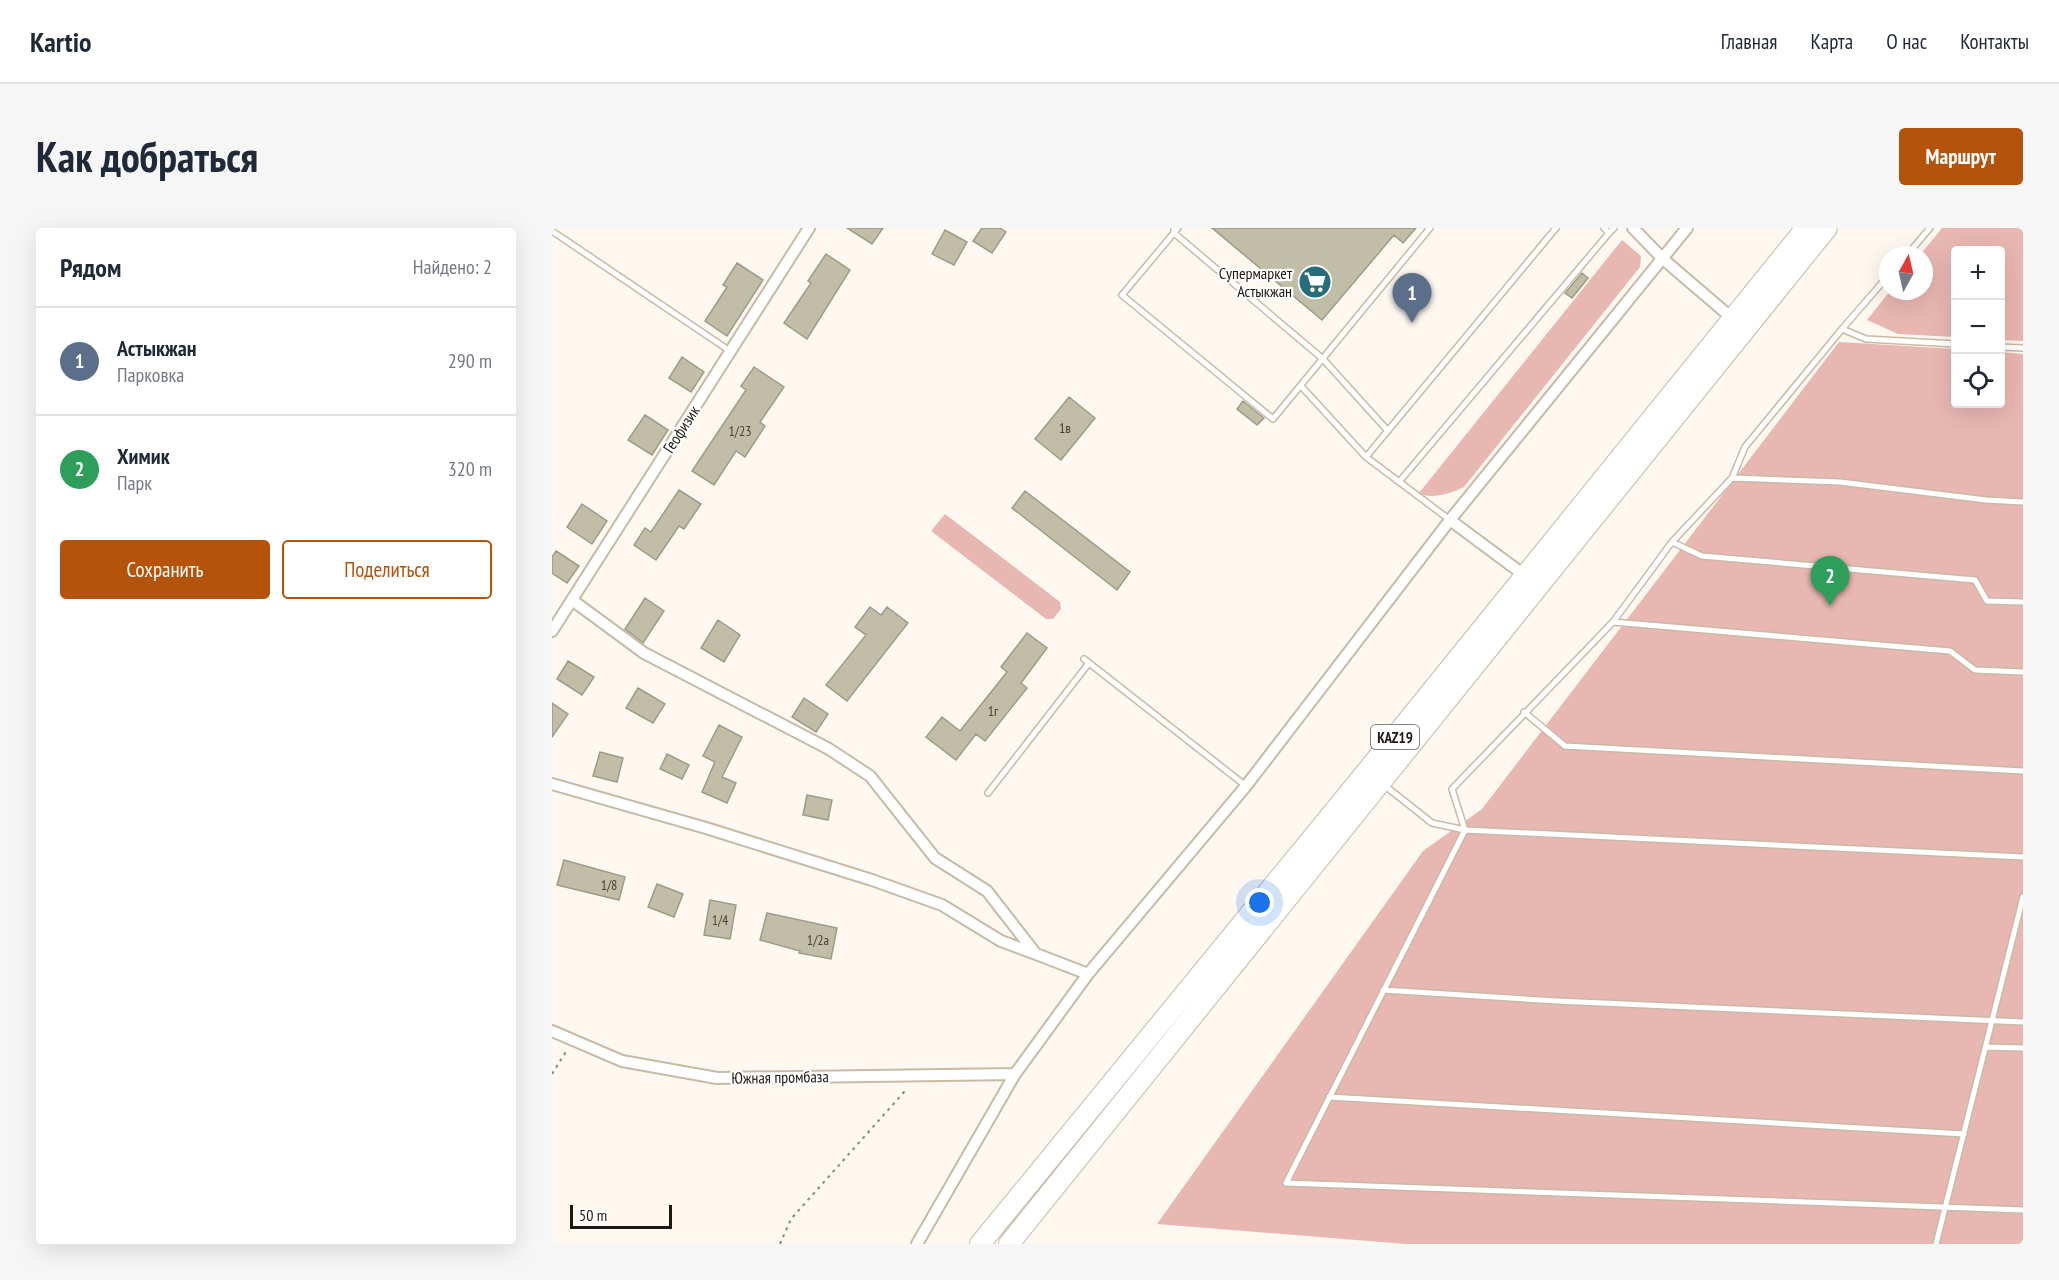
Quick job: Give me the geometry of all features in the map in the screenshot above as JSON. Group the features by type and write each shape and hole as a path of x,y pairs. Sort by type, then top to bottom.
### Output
{"highway":[{"name":"KAZ19","path":"1532,580 1806,228"},
{"name":"KAZ19","path":"1009,1244 1373,777 1532,580 1827,228"},
{"name":"KAZ19","path":"980,1244 1373,777"}],"street":[{"name":"Геофизик","path":"552,631 809,228"},
{"path":"1633,228 1663,259 1733,319"},
{"path":"917,1244 1015,1074 1088,974 1246,786 1450,520 1687,228"},
{"path":"1450,520 1532,580"},
{"path":"572,600 644,652 829,749 870,776 934,858 987,891 1036,954"},
{"path":"552,784 695,825 872,880 942,905 1001,941 1088,974"},
{"name":"Южная промбаза","path":"552,1031 622,1062 717,1078 1015,1074"}],"lane":[{"path":"1388,430 1323,359 1175,230 1122,295 1273,419 1301,386 1323,359 1430,228"},
{"path":"1366,457 1556,228"},
{"path":"1399,482 1611,231 1604,228"},
{"path":"1914,246 1930,228"},
{"path":"552,231 730,351"},
{"path":"1879,286 1745,447 1732,478 1672,542 1613,622 1452,789 1465,830 1286,1183 2023,1210"},
{"path":"1842,329 1866,339 1951,344"},
{"path":"2005,346 2023,348"},
{"path":"1301,386 1366,457 1450,520"},
{"path":"1732,478 1840,482 1986,500 2023,502"},
{"path":"1672,542 1702,556 1975,580 1987,601 2023,602"},
{"path":"1613,622 1950,651 1975,670 2023,672"},
{"path":"1084,659 1246,786"},
{"path":"988,793 1089,663"},
{"path":"1524,712 1565,746 2023,771"},
{"path":"1373,777 1432,823 1465,830 2023,857"},
{"path":"1936,1244 2023,897"},
{"path":"1383,990 1557,1001 2023,1022"},
{"path":"1986,1047 2023,1048"},
{"path":"1329,1097 1964,1134"}],"path":[{"path":"552,1074 573,1040"},
{"path":"780,1244 791,1219 905,1091"}],"shaded area":[{"path":"1942,228 2023,228 2023,341 2005,340 2005,246 1951,246 1951,337 1898,334 1867,320 1883,300 1933,300 1933,246 1927,246"},
{"path":"1622,240 1641,256 1640,267 1464,487 1435,496 1419,493"},
{"path":"1839,342 1951,349 1951,408 2005,408 2005,352 2023,354 2023,1244 1405,1244 1157,1224 1423,851 1482,809"},
{"path":"945,514 1060,602 1061,609 1053,619 1046,619 931,531"}],"building":[{"path":"847,228 883,228 872,244"},
{"path":"982,228 1000,228 1006,232 992,253 973,241"},
{"name":"Супермаркет Астыкжан","path":"1212,228 1416,228 1403,243 1394,235 1322,320"},
{"path":"945,230 967,242 954,265 932,254"},
{"path":"826,254 850,270 807,339 784,323 811,283 808,281"},
{"path":"737,263 763,280 727,336 705,321 727,287 723,285"},
{"path":"1582,273 1588,278 1572,298 1565,293"},
{"path":"682,357 704,372 691,392 669,378"},
{"path":"754,367 784,387 760,422 765,426 745,457 736,451 714,485 692,471 746,390 741,386"},
{"path":"1069,397 1095,418 1061,460 1035,439"},
{"path":"1243,401 1264,418 1257,425 1237,409"},
{"path":"645,415 668,430 652,455 628,440"},
{"path":"679,490 701,504 684,529 679,526 656,560 634,545 645,528 651,532"},
{"path":"1025,491 1130,572 1117,590 1012,508"},
{"path":"582,504 607,521 592,544 567,527"},
{"path":"556,551 579,566 567,583 552,573 552,557"},
{"path":"645,598 664,611 643,643 625,629"},
{"path":"870,607 881,615 887,607 908,623 847,701 826,685 866,635 855,627"},
{"path":"718,620 740,635 724,662 701,648"},
{"path":"1027,633 1047,648 1021,683 1027,688 985,741 976,734 956,760 926,737 942,717 960,731 1007,672 1001,667"},
{"path":"568,661 594,677 582,695 557,679"},
{"path":"638,688 665,704 653,723 626,708"},
{"path":"804,698 828,714 816,732 792,717"},
{"path":"552,703 568,714 552,737"},
{"path":"719,725 742,737 722,777 736,783 727,803 702,792 715,762 703,756"},
{"path":"600,752 623,758 617,782 593,776"},
{"path":"667,754 689,765 682,779 660,769"},
{"path":"807,795 832,800 828,820 803,815"},
{"path":"564,860 625,877 619,900 557,885"},
{"path":"657,884 683,894 674,917 648,907"},
{"path":"710,900 736,905 730,939 704,935"},
{"path":"767,913 837,928 831,959 799,953 800,951 760,940"}],"place":[{"name":"Супермаркет Астыкжан","path":"1315,282"},
{"name":"Астыкжан","path":"1412,323"},
{"name":"Химик","path":"1830,606"}]}
